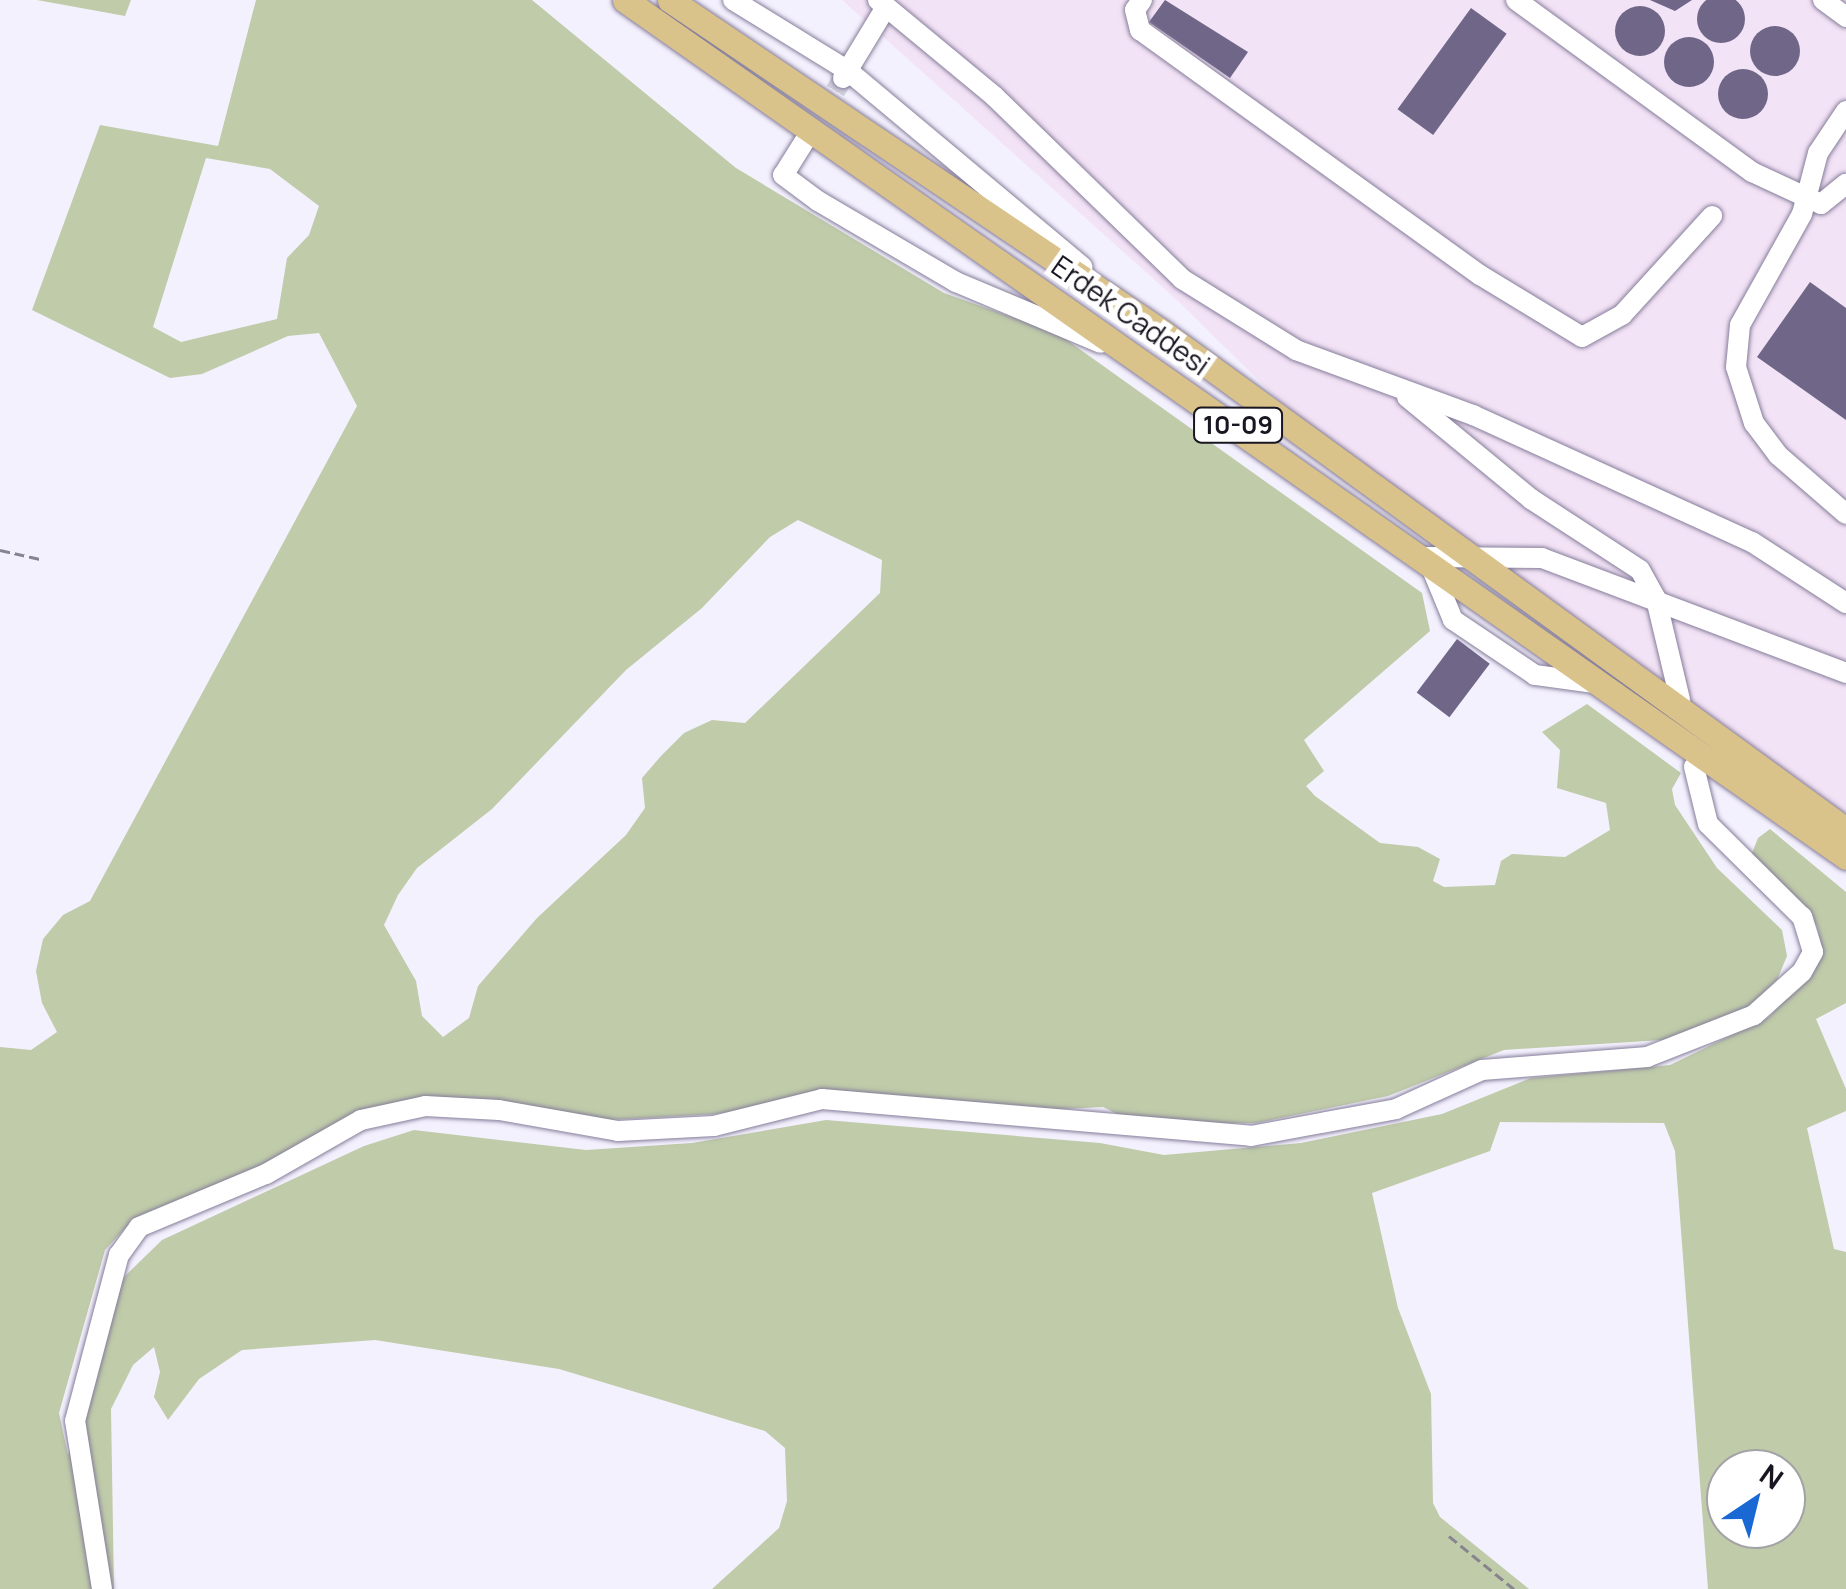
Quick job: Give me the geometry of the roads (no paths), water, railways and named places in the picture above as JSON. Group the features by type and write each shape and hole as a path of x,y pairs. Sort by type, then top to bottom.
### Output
{"main road":[{"name":"Erdek Caddesi","path":"625,0 1427,557 1846,857"},
{"name":"Erdek Caddesi","path":"670,0 1162,332 1846,830"}],"lane":[{"path":"733,0 845,75 1162,332"},
{"path":"1142,0 1135,10 1140,30 1480,275 1582,337 1622,315 1712,216"},
{"path":"1516,0 1752,172 1821,204 1846,184"},
{"path":"1823,0 1846,16"},
{"path":"845,75 882,3 994,96 1182,280 1296,350 1473,414 1752,542 1846,603"},
{"path":"1846,111 1818,153 1804,199 1740,325 1736,367 1754,423 1778,455 1846,514"},
{"path":"804,142 783,175 856,226 956,282 1149,363"},
{"path":"1396,388 1531,499 1617,550 1640,570 1656,599 1680,700"},
{"path":"1602,684 1536,675 1453,620 1427,557 1467,554 1542,558 1846,673"},
{"path":"102,1589 75,1421 119,1255 139,1227 266,1174 360,1120 425,1106 498,1110 618,1131 714,1126 822,1099 1252,1136 1396,1110 1482,1070 1647,1058 1754,1015 1802,972 1813,952 1802,917 1708,824 1694,767"}],"tunnel":[{"path":"804,142 842,80"}]}
